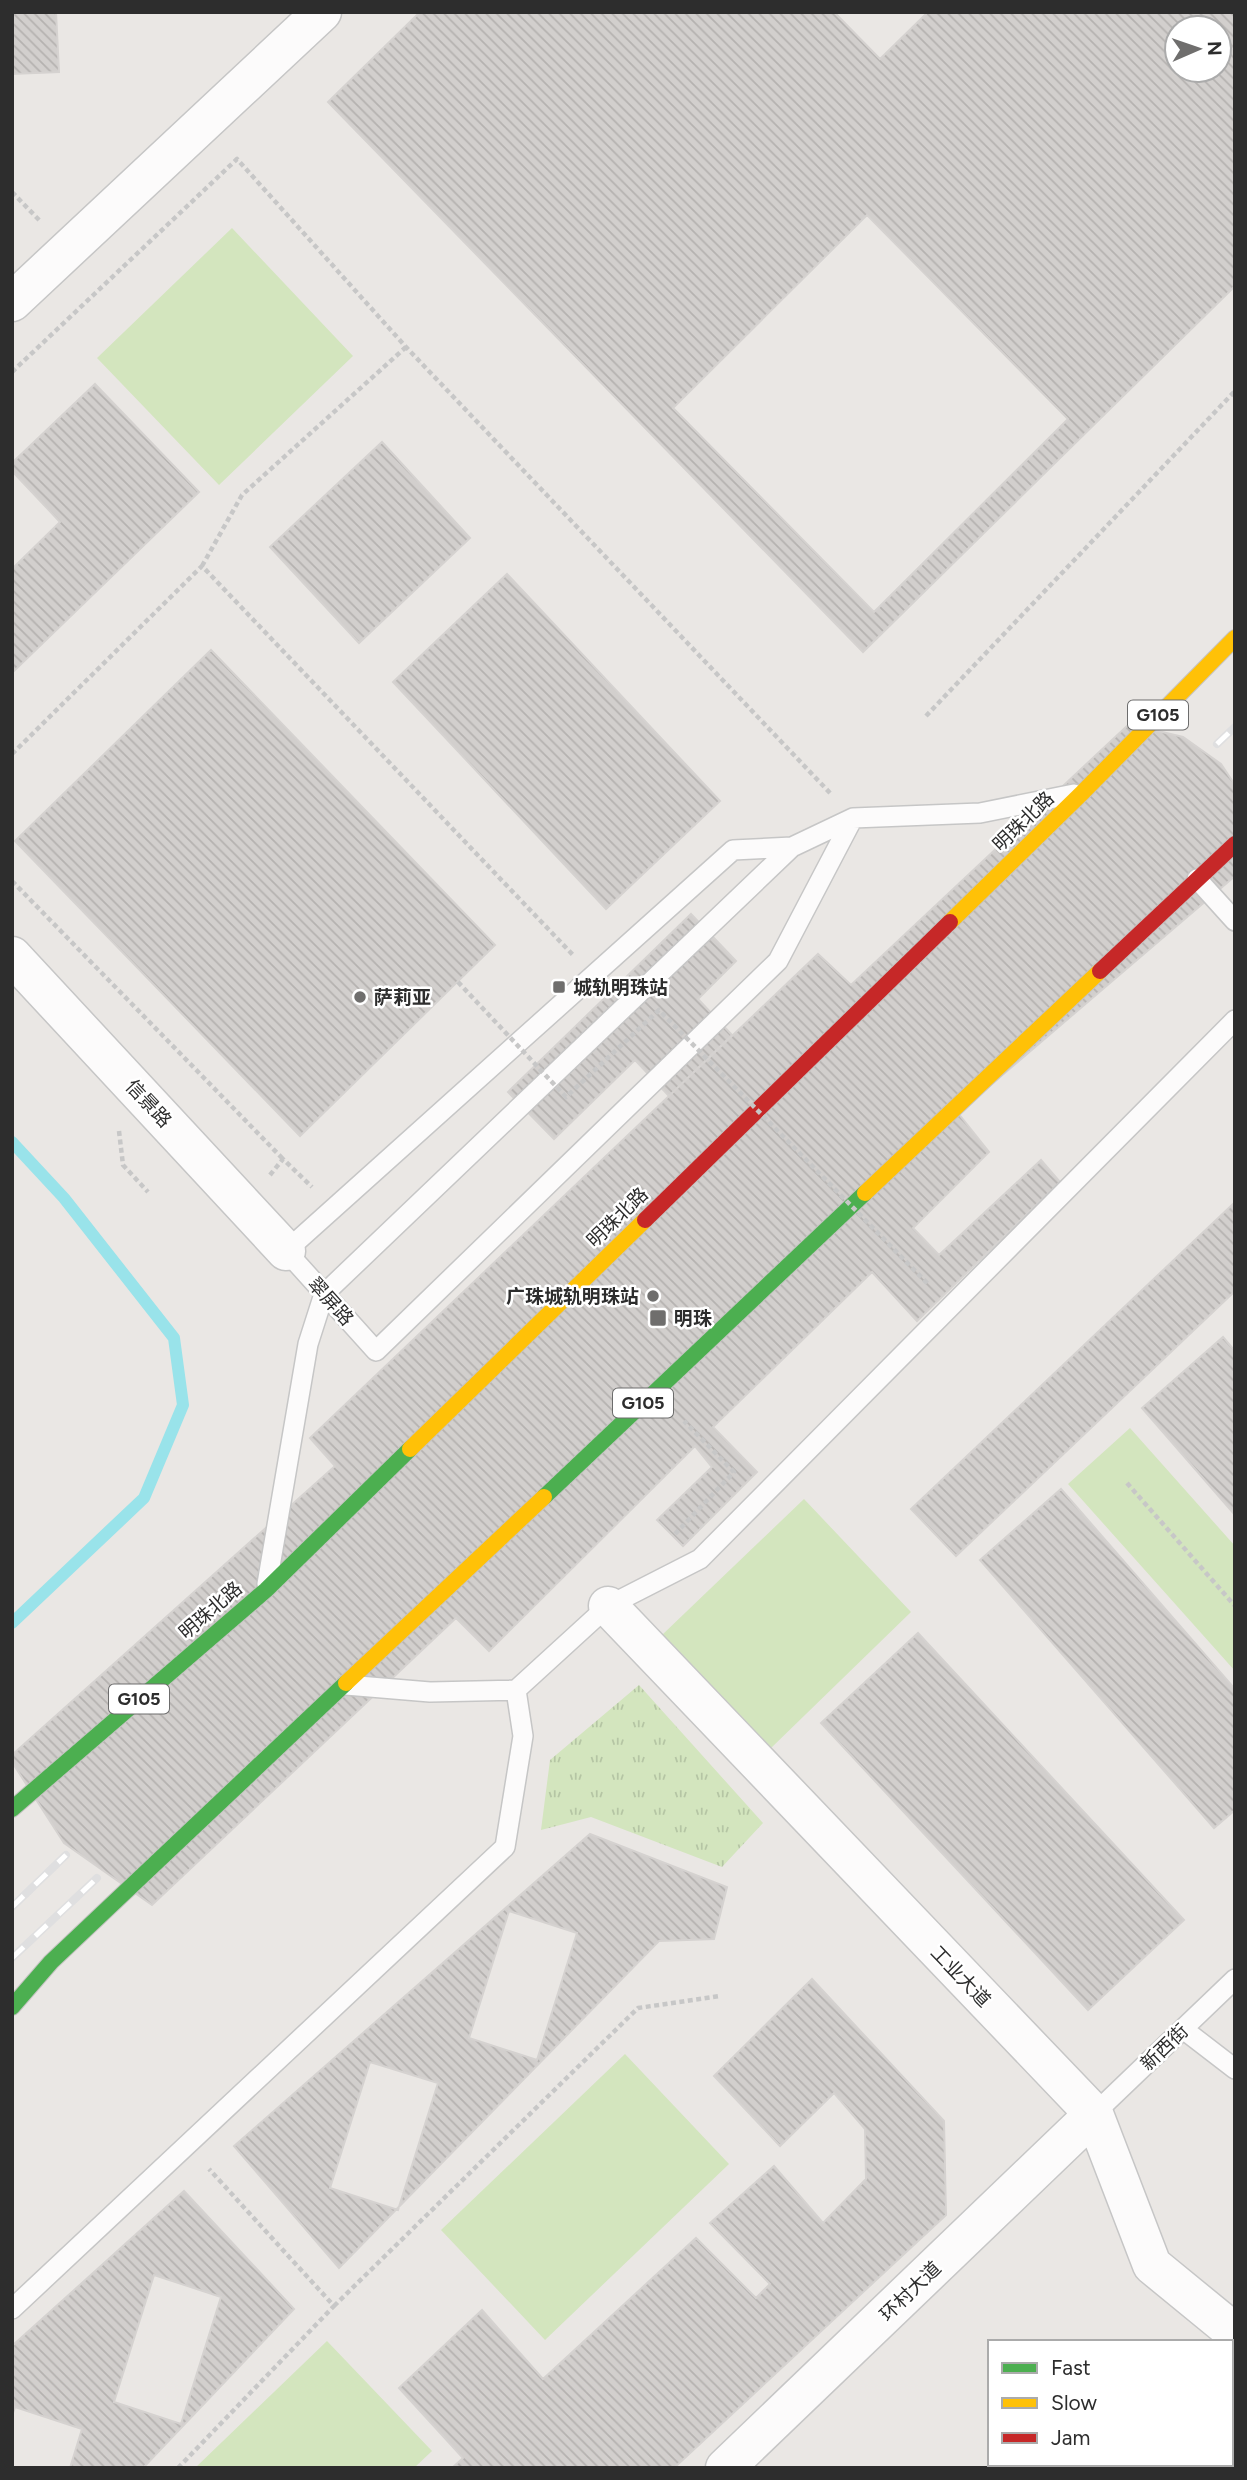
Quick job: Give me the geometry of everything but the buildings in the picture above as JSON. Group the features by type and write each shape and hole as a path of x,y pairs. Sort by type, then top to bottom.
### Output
{"highway":[{"name":"明珠北路","path":"12,1809 266,1590 1082,793 1235,638"},
{"name":"G105","path":"12,2007 51,1962 1235,844"},
{"path":"12,1991 51,1962"},
{"path":"12,2025 51,1962"}],"street":[{"path":"12,302 322,12"},
{"name":"信景路","path":"12,956 286,1251"},
{"name":"工业大道","path":"608,1606 1094,2114 1152,2265 1235,2333"},
{"name":"环村大道","path":"725,2468 1094,2114"}],"lane":[{"path":"266,1590 308,1344 324,1294 792,847 853,818 980,813 1082,793"},
{"name":"翠屏路","path":"286,1251 376,1350 778,961 853,818"},
{"path":"286,1251 733,850 792,847"},
{"path":"1197,879 1235,921"},
{"path":"344,1684 430,1692 516,1690 608,1606 700,1559 1235,1020"},
{"path":"12,2309 505,1847 523,1736 516,1690"},
{"name":"新西街","path":"1094,2114 1235,1979"},
{"path":"1183,2029 1235,2069"}],"path":[{"path":"12,372 237,159 406,347 853,818"},
{"path":"12,192 41,222"},
{"path":"12,754 202,566 242,495 406,347"},
{"path":"926,716 1235,391"},
{"path":"202,566 593,976"},
{"path":"12,881 283,1159"},
{"path":"458,982 566,1097 659,1010 929,1285"},
{"path":"865,1239 875,1230"},
{"path":"673,1536 734,1472 683,1420 692,1410"},
{"path":"1127,1483 1235,1606"},
{"path":"178,2468 334,2306 638,2008 720,1996"},
{"path":"187,2145 334,2306"}],"green space":[{"path":"232,228 353,356 219,485 97,358"},
{"path":"1130,1428 1235,1546 1235,1671 1068,1484"},
{"path":"804,1499 911,1612 770,1749 662,1635"},
{"path":"639,1685 763,1823 722,1867 591,1817 541,1830 550,1760"},
{"path":"625,2054 729,2164 545,2340 441,2230"},
{"path":"327,2341 432,2451 414,2468 195,2468"}],"waterway":[{"path":"12,1142 64,1198 174,1338 183,1405 144,1498 12,1623"}],"railway":[{"path":"1217,744 1235,727"},
{"path":"12,1907 66,1855"},
{"path":"12,1958 97,1878"}],"traffic: fast":[{"path":"544,1497 865,1193"},
{"path":"12,1809 266,1590 410,1449"},
{"path":"12,2007 51,1962 346,1683"}],"traffic: slow":[{"path":"950,922 1235,638"},
{"path":"865,1193 1100,971"},
{"path":"410,1449 645,1220"},
{"path":"346,1683 544,1497"}],"traffic: jam":[{"path":"1100,971 1235,844"},
{"path":"645,1220 950,922"}],"place":[{"name":"城轨明珠站","path":"559,987"},
{"name":"萨莉亚","path":"360,997"},
{"name":"广珠城轨明珠站","path":"653,1296"},
{"name":"明珠","path":"658,1318"}]}
